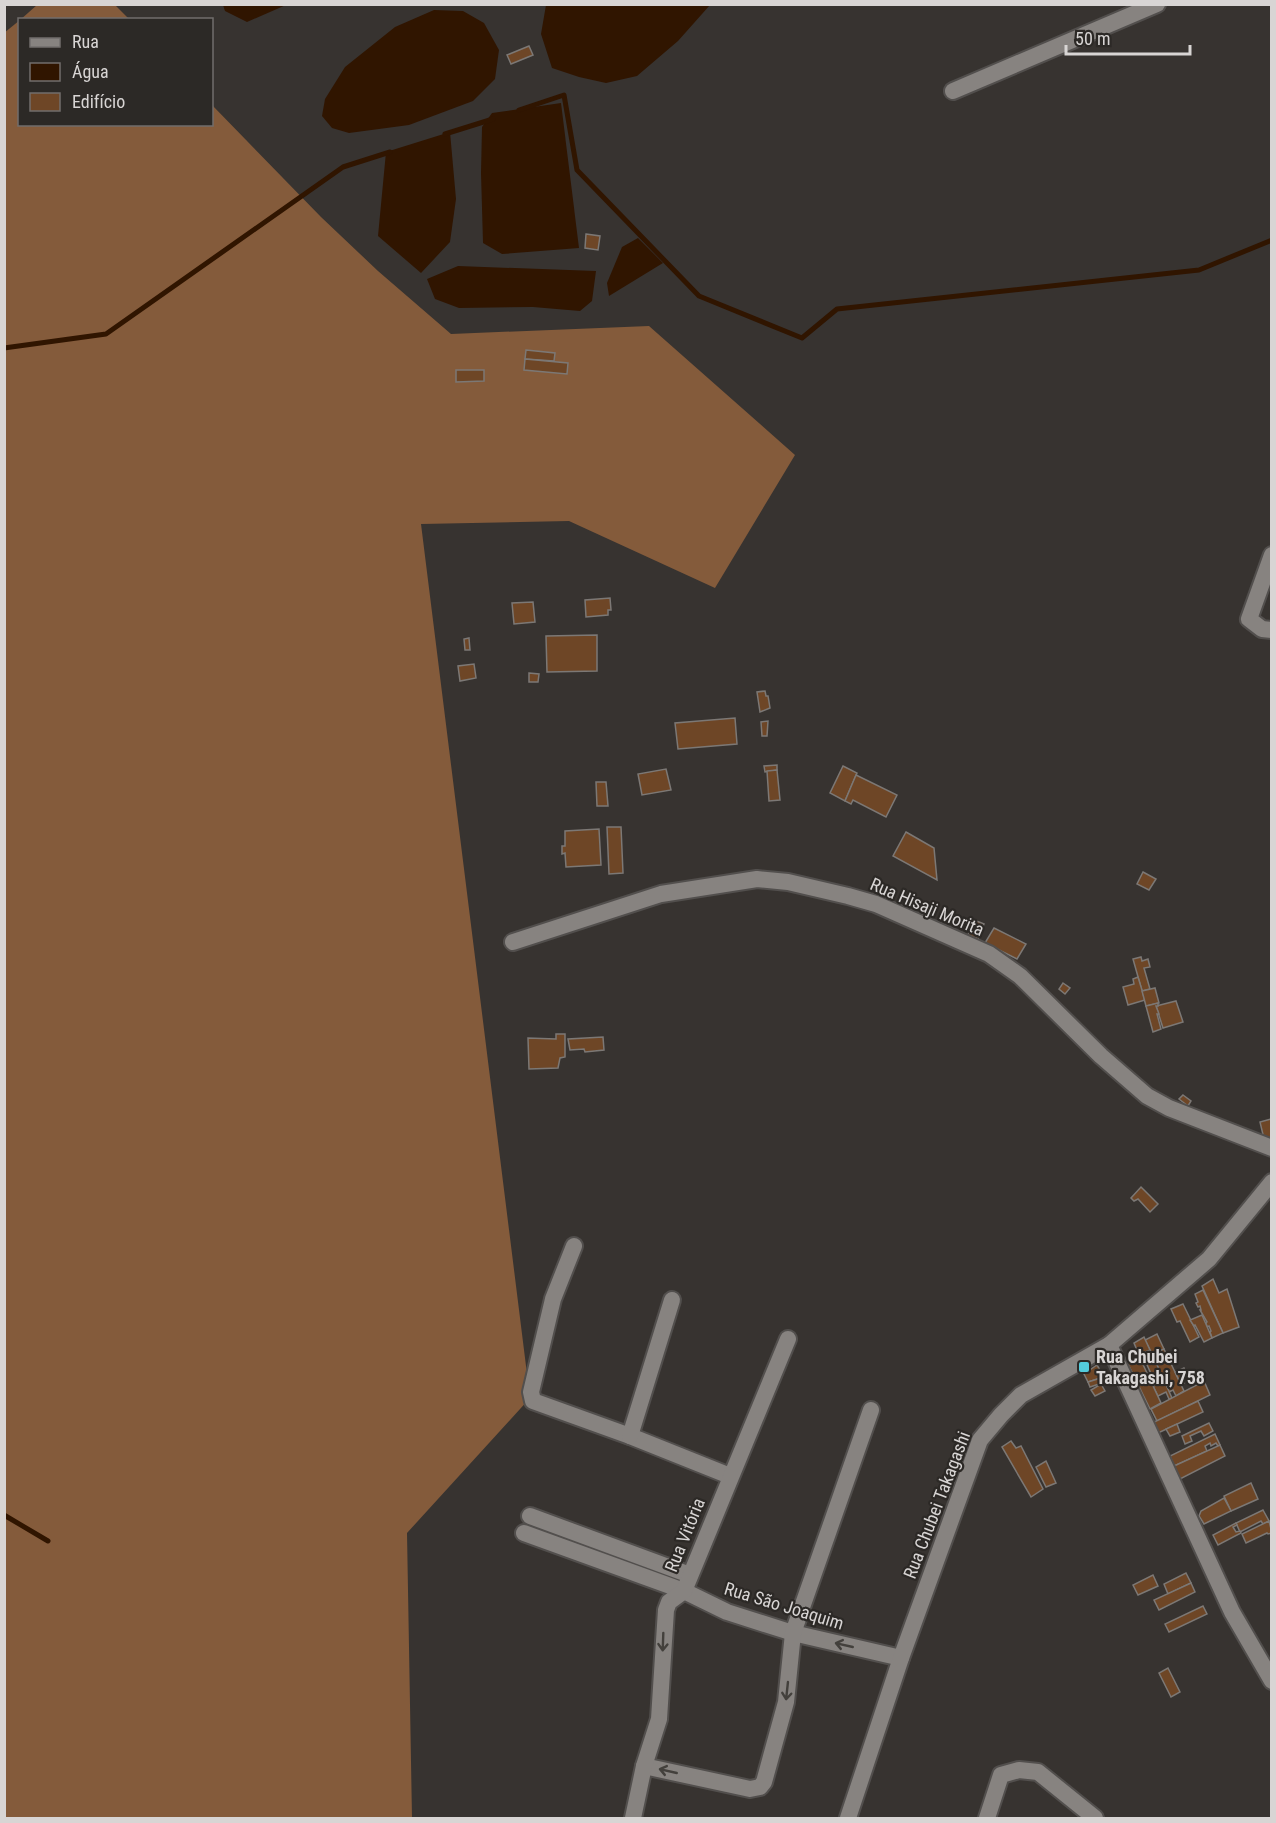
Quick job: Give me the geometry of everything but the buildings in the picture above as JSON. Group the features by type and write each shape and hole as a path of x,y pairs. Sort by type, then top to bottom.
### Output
{"street":[{"path":"953,91 1156,4"},
{"path":"1272,555 1249,619 1262,629 1272,630"},
{"name":"Rua Hisaji Morita","path":"513,942 661,894 757,879 788,882 848,896 876,904 990,954 1020,976 1101,1056 1147,1096 1168,1108 1272,1148"},
{"name":"Rua Chubei Takagashi","path":"848,1818 901,1658 980,1440 1021,1395 1109,1345 1209,1258 1272,1182"},
{"path":"574,1246 553,1299 531,1396 533,1401 630,1436 730,1476"},
{"path":"630,1436 672,1300"},
{"name":"Rua Vitória","path":"633,1818 644,1766 659,1719 664,1616 669,1602 687,1583 788,1339"},
{"path":"1109,1345 1232,1612 1272,1681"},
{"path":"644,1766 750,1789 760,1787 764,1782 786,1702 793,1633 871,1410"},
{"path":"530,1516 687,1583"},
{"name":"Rua São Joaquim","path":"524,1533 687,1583 727,1612 793,1633 901,1658"},
{"path":"987,1818 1001,1775 1019,1770 1038,1772 1095,1818"}],"shaded area":[{"path":"114,4 128,18 22,18 37,5"},
{"path":"18,22 18,126 213,126 213,106 321,217 378,271 451,334 649,326 795,455 715,588 569,521 421,524 530,1398 407,1533 412,1818 5,1818 4,33"}],"water":[{"path":"223,4 286,5 247,22 225,11"},
{"path":"546,4 710,5 678,41 637,76 606,83 552,68 541,34"},
{"path":"434,10 463,11 484,23 499,50 495,79 473,101 409,125 349,133 332,128 322,116 325,99 345,67 395,27"},
{"path":"561,103 579,248 502,254 483,243 482,127 492,113"},
{"path":"450,132 456,199 450,242 421,273 378,236 386,152"},
{"path":"638,238 663,263 609,296 607,283 622,247"},
{"path":"458,266 596,271 592,301 580,311 533,307 459,308 435,299 427,279"}],"waterway":[{"path":"519,110 564,95 577,170 699,296 802,338 837,309 1199,270 1272,240"},
{"path":"445,134 493,119"},
{"path":"4,348 106,334 343,167 390,152"},
{"path":"4,1515 48,1541"}],"place":[{"name":"Rua Chubei Takagashi, 758","path":"1084,1367"}]}
